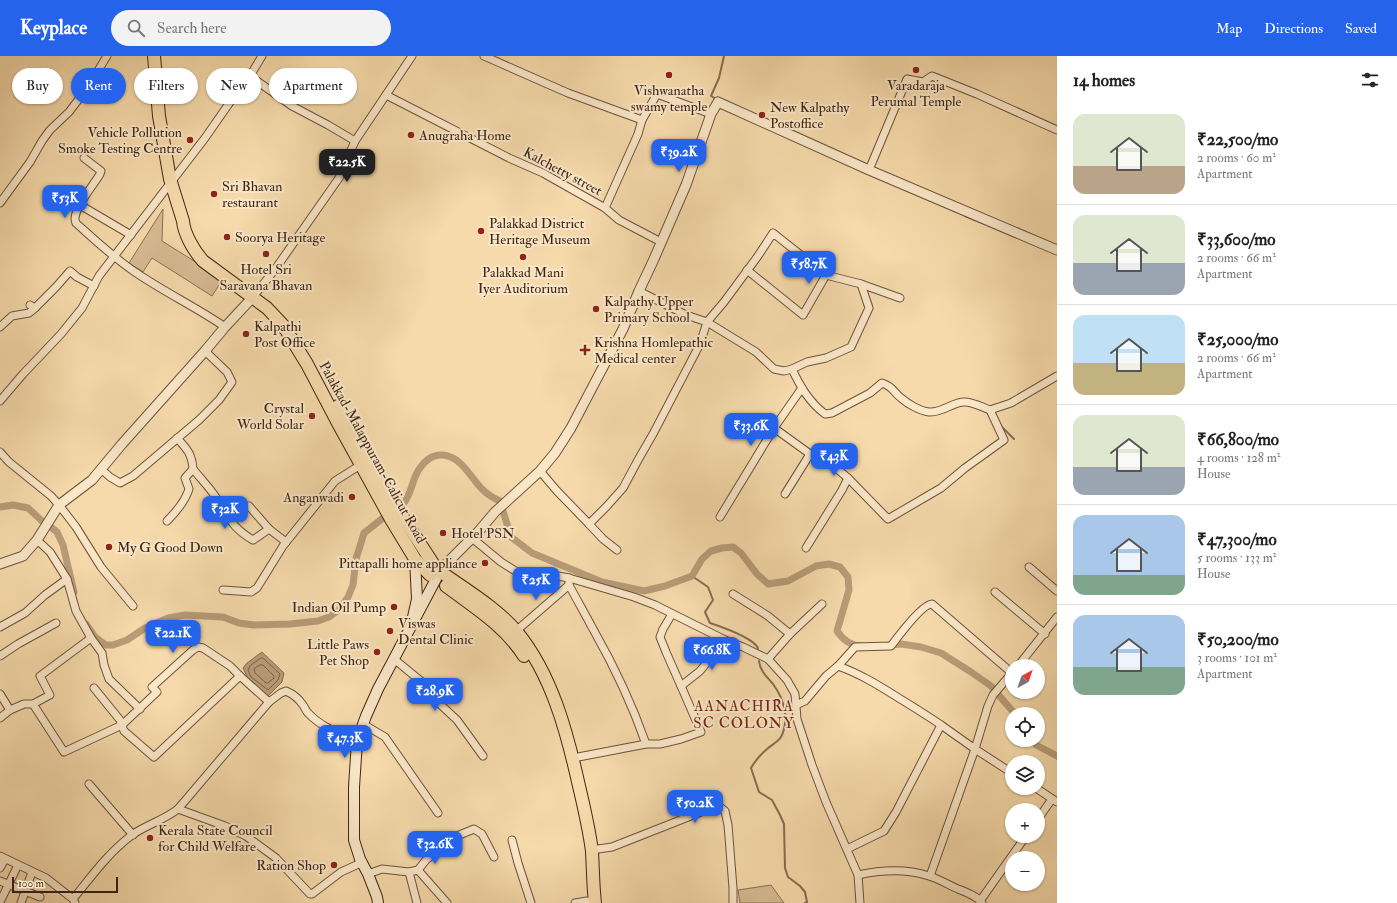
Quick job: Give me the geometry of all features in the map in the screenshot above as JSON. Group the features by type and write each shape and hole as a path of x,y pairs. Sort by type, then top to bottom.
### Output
{"highway":[{"name":"Palakkad-Malappuram-Calicut Road","path":"154,56 159,116 172,183 184,228 198,255 203,261 270,304 283,319 331,394 436,574 487,604 516,631 530,650 542,671 563,725 573,758 586,814 592,850 586,903"},
{"name":"Palakkad-Malappuram-Calicut Road","path":"255,295 283,325 308,364 339,425 362,464 392,521 415,559 436,574 509,636 532,668 546,698 570,777 580,824 586,903"}],"main road":[{"path":"412,627 417,600 415,559"},
{"path":"378,903 354,840 354,787 357,741 378,689 412,627 436,574"}],"street":[{"path":"0,203 30,162 50,130 69,112 88,87 107,56"},
{"path":"255,68 262,56"},
{"path":"0,564 23,556 37,540 59,505 92,480 225,327 255,295 276,268 339,178 355,141 412,56"},
{"path":"484,56 574,95 642,120"},
{"path":"869,170 907,79 923,82 932,76 977,94 1057,130"},
{"path":"261,84 292,106 355,141"},
{"path":"605,208 638,134 642,120 657,94 711,114"},
{"name":"Kalchetty street","path":"386,95 509,158 542,173 605,208 619,220 661,242"},
{"path":"436,574 472,538 495,512 540,472 556,454 623,330 686,185 711,114 718,102 869,170 1057,250"},
{"path":"0,401 82,308 99,276 172,183 229,104"},
{"path":"84,158 101,171 99,177 80,205 75,216 76,223 115,257 137,273 197,308 225,327"},
{"path":"80,205 131,235"},
{"path":"589,524 608,506 623,488 700,344 708,322 774,233 826,275 861,284 900,298"},
{"path":"747,270 803,314 826,275"},
{"path":"0,327 12,316 30,313 32,306 56,288 70,271 94,286"},
{"path":"639,291 686,315 708,322 756,352 774,369 784,371 807,362 826,358 851,347 869,308 861,284"},
{"path":"101,469 110,477 120,482 133,476 199,420 219,400 232,382 227,372 205,351"},
{"path":"774,428 810,454 835,467 848,478 888,519 941,488 965,468 1004,440 990,410 974,403 962,402 937,411 929,412 913,406 900,398 888,385 882,384 870,393 832,413 824,414 802,388 792,369"},
{"path":"990,410 1011,403 1057,376"},
{"path":"720,517 774,428 802,388"},
{"path":"177,438 187,449 193,459 193,469 216,498 231,522 241,533 253,540 269,529"},
{"path":"0,452 9,462 51,496 59,505 79,532 101,567 132,606"},
{"path":"785,494 810,454"},
{"path":"223,590 252,592 257,588 286,542 334,481 362,464"},
{"path":"167,522 187,496 189,489 185,478 193,469"},
{"path":"540,472 589,524 617,550"},
{"path":"806,548 848,478"},
{"path":"249,506 269,529 286,542"},
{"path":"472,538 501,562 517,572 536,572 569,582 634,597 655,604 725,640 768,659 787,680 795,694 797,719 812,765 826,802 858,875 860,903"},
{"path":"37,540 50,552 67,579 76,611 91,638 102,653 109,679 140,709"},
{"path":"1029,567 1057,591"},
{"path":"0,627 25,613 45,595 67,579"},
{"path":"516,631 569,582"},
{"path":"569,582 620,681 635,714 646,744"},
{"path":"995,592 1045,634"},
{"path":"733,594 768,616 790,634"},
{"path":"768,659 790,634 822,604"},
{"path":"796,705 805,701 826,676 838,666 855,647 893,644 917,615 929,604 932,604 1005,667"},
{"path":"573,758 646,744 660,744 682,739 700,732 682,686 660,637 672,614"},
{"path":"1024,659 1056,620"},
{"path":"0,656 18,644 56,623"},
{"path":"0,718 10,710 24,704 33,704 50,695 40,676 91,638"},
{"path":"682,686 700,671 725,640"},
{"path":"33,704 64,752 122,725 157,692 152,686 198,647 203,648 230,666 269,702"},
{"path":"394,659 422,682 442,706 458,720 483,756"},
{"path":"838,666 887,690 927,714 974,749 1005,769"},
{"path":"94,688 120,720 124,731 154,758 240,676"},
{"path":"930,876 988,706 993,695 1005,681"},
{"path":"0,868 2,857 46,878 74,901 105,860 133,834 169,816 178,809 269,702 286,691 293,694 307,712 319,722 357,741"},
{"path":"0,694 10,710"},
{"path":"363,724 385,737 438,813"},
{"path":"847,849 884,831 896,812 941,725"},
{"path":"89,784 133,834"},
{"path":"1045,794 1055,800 1045,811"},
{"path":"592,850 612,847 711,808 720,807 725,811 728,825 733,903"},
{"path":"178,809 225,826 246,836 276,858 310,894 341,872 362,862"},
{"path":"368,874 382,869 409,872 418,870 426,860 447,843 457,836 474,829 482,834 494,857"},
{"path":"512,840 530,903"},
{"path":"858,875 876,871 885,871 930,876 981,902 1021,843"},
{"path":"0,902 18,864"},
{"path":"418,870 447,903"},
{"path":"21,903 32,872"},
{"path":"409,872 418,903"},
{"path":"0,881 40,897"}],"shaded area":[{"path":"163,209 162,241 223,279 212,296 152,258 143,272 129,263"},
{"path":"771,885 784,903 740,903 738,890"}],"water":[{"path":"262,652 284,673 282,682 268,696 248,679 243,668 247,663"}],"waterway":[{"path":"716,99 711,96 719,78 724,56"},
{"path":"965,216 985,224"},
{"path":"999,424 1014,439"},
{"path":"403,504 408,496 417,472 427,460 436,455 450,457 461,463 484,491 500,501"},
{"path":"0,507 13,505 28,508 42,521"},
{"path":"503,511 511,537 532,553 602,582 644,591 665,586 692,576 702,559 711,551 722,548 733,547 741,553 757,574 768,584 788,581 816,566 829,564 840,567 848,577 849,590 837,631 847,642 862,646"},
{"path":"86,624 95,637 106,645 113,645 127,640 145,628 168,618 185,615 223,617 239,623 254,625 290,624 318,621 329,617 340,609 348,597 353,585 356,559 364,533 383,518"},
{"path":"52,528 57,532 63,545 74,592"},
{"path":"692,576 708,587 713,600 705,612 710,623 743,636 750,640 758,648"},
{"path":"889,645 901,644 921,647 941,653 991,686 1009,707"},
{"path":"759,661 762,671 777,690 783,703 785,723 780,739 762,754 751,768 759,792 772,800 784,824 785,868 788,877 805,892 807,902 805,903"},
{"path":"1040,747 1057,756"}],"place":[{"name":"Varadaraja Perumal Temple","path":"916,70"},
{"name":"Vishwanatha swamy temple","path":"669,75"},
{"name":"New Kalpathy Postoffice","path":"762,115"},
{"name":"Anugraha Home","path":"411,135"},
{"name":"Vehicle Pollution Smoke Testing Centre","path":"190,140"},
{"name":"Sri Bhavan restaurant","path":"214,194"},
{"name":"Palakkad District Heritage Museum","path":"481,231"},
{"name":"Soorya Heritage","path":"227,237"},
{"name":"Hotel Sri Saravana Bhavan","path":"266,254"},
{"name":"Palakkad Mani Iyer Auditorium","path":"523,257"},
{"name":"Kalpathy Upper Primary School","path":"596,309"},
{"name":"Kalpathi Post Office","path":"246,334"},
{"name":"Krishna Homlepathic Medical center","path":"585,350"},
{"name":"Crystal World Solar","path":"312,416"},
{"name":"Anganwadi","path":"352,497"},
{"name":"Hotel PSN","path":"443,533"},
{"name":"My G Good Down","path":"109,547"},
{"name":"Pittapalli home appliance","path":"485,563"},
{"name":"Indian Oil Pump","path":"394,607"},
{"name":"Viswas Dental Clinic","path":"390,631"},
{"name":"Little Paws Pet Shop","path":"377,652"},
{"name":"Kerala State Council for Child Welfare","path":"150,838"},
{"name":"Ration Shop","path":"334,865"}],"district":[{"name":"AANACHIRA SC COLONY","path":"744,714"}]}
